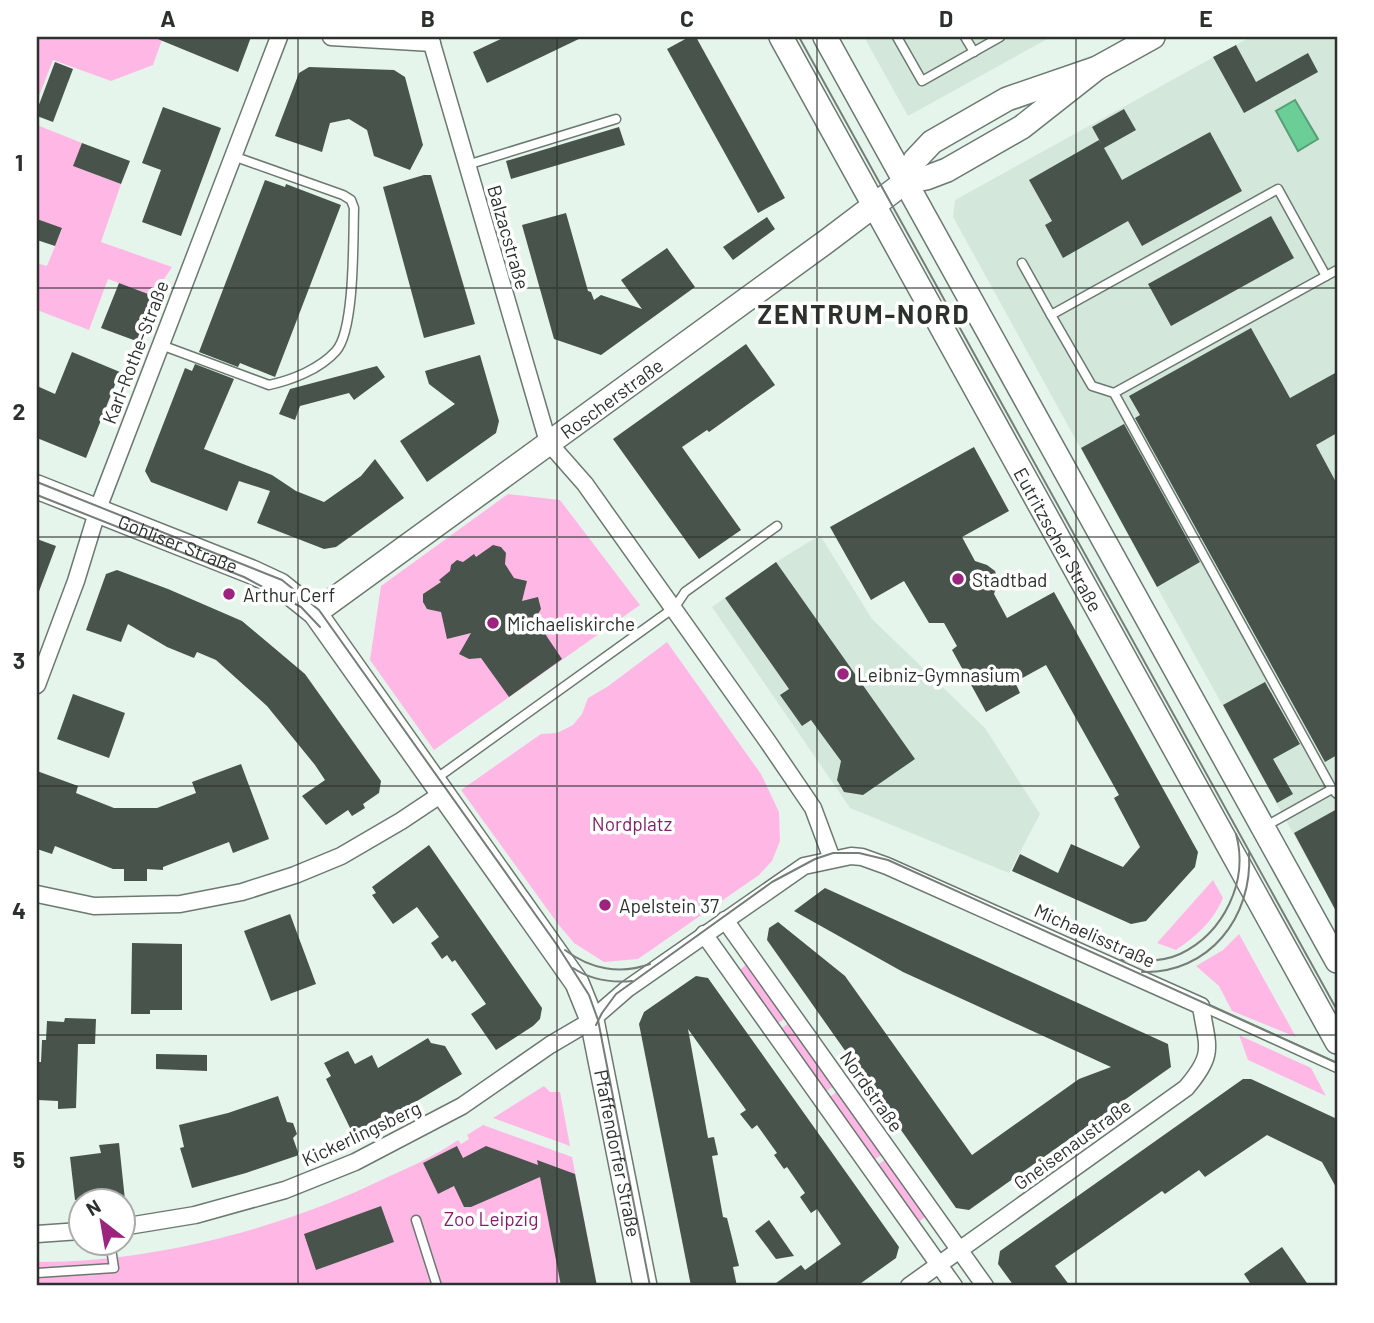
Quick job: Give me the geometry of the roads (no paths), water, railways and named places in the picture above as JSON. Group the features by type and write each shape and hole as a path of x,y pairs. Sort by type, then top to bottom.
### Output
{"main road":[{"name":"Eutritzscher Straße","path":"781,37 1337,1042"},
{"name":"Eutritzscher Straße","path":"825,37 1337,961"},
{"name":"Roscherstraße","path":"315,612 905,182 947,170 1022,127 1097,68 1153,37"},
{"name":"Roscherstraße","path":"905,182 915,160 932,142 1007,99 1097,68"},
{"name":"Gohliser Straße","path":"37,487 280,585 315,612"},
{"path":"315,612 577,983 592,1020"},
{"name":"Pfaffendorfer Straße","path":"592,1020 645,1286"}],"street":[{"name":"Karl-Rothe-Straße","path":"37,685 76,581 97,510 279,37"},
{"name":"Balzacstraße","path":"331,37 431,40 548,442"},
{"path":"548,442 581,479 675,607 813,808 832,859 804,866 627,989 592,1020"},
{"path":"37,894 94,906 180,904 242,892 295,875 341,856 401,821 439,786"},
{"name":"Michaelisstraße","path":"832,859 862,857 887,866 1201,1006"},
{"name":"Nordstraße","path":"725,920 985,1286"},
{"path":"705,934 954,1286"},
{"name":"Gneisenaustraße","path":"909,1286 1186,1088 1199,1073 1209,1052 1201,1006"},
{"name":"Kickerlingsberg","path":"136,1225 195,1215 285,1190 355,1162 415,1133 462,1106 550,1045 592,1020"},
{"path":"37,1234 66,1232"}],"lane":[{"path":"897,37 922,81 1000,37"},
{"path":"965,37 974,52"},
{"path":"467,165 616,119"},
{"path":"161,345 269,385 283,382 317,366 337,351 345,335 354,208 351,200 233,156"},
{"path":"1052,314 1278,189 1326,276"},
{"path":"1022,263 1092,386 1114,393 1335,791 1263,827"},
{"path":"1114,393 1337,270"},
{"path":"439,786 675,607 685,592 777,526"},
{"name":"Michaelisstraße","path":"1201,1006 1337,1068"},
{"path":"416,1220 437,1286"},
{"path":"37,1273 114,1268 112,1256"}],"tram line":[{"path":"799,37 1337,1010"},
{"path":"37,482 282,580 319,610 557,945 589,995 598,1020 650,1286"},
{"path":"37,495 244,577 301,607 320,627"},
{"path":"1121,960 1151,961 1173,957 1196,945 1209,933 1229,904 1236,887 1239,870 1236,834"},
{"path":"596,1025 616,994 772,882 815,859 833,853 859,853 888,860 1337,1063"},
{"path":"1142,972 1166,970 1188,963 1206,952 1222,937 1235,919 1243,899 1248,877 1249,853"},
{"path":"565,950 585,962 606,968 628,969 650,964"},
{"path":"573,968 601,980 632,981"}],"place":[{"name":"Stadtbad","path":"958,579"},
{"name":"Arthur Cerf","path":"229,594"},
{"name":"Michaeliskirche","path":"493,623"},
{"name":"Leibniz-Gymnasium","path":"843,674"},
{"name":"Apelstein 37","path":"605,905"}],"district":[{"name":"ZENTRUM-NORD","path":"864,313"}],"park label":[{"name":"Nordplatz","path":"632,823"},
{"name":"Zoo Leipzig","path":"491,1218"}]}
